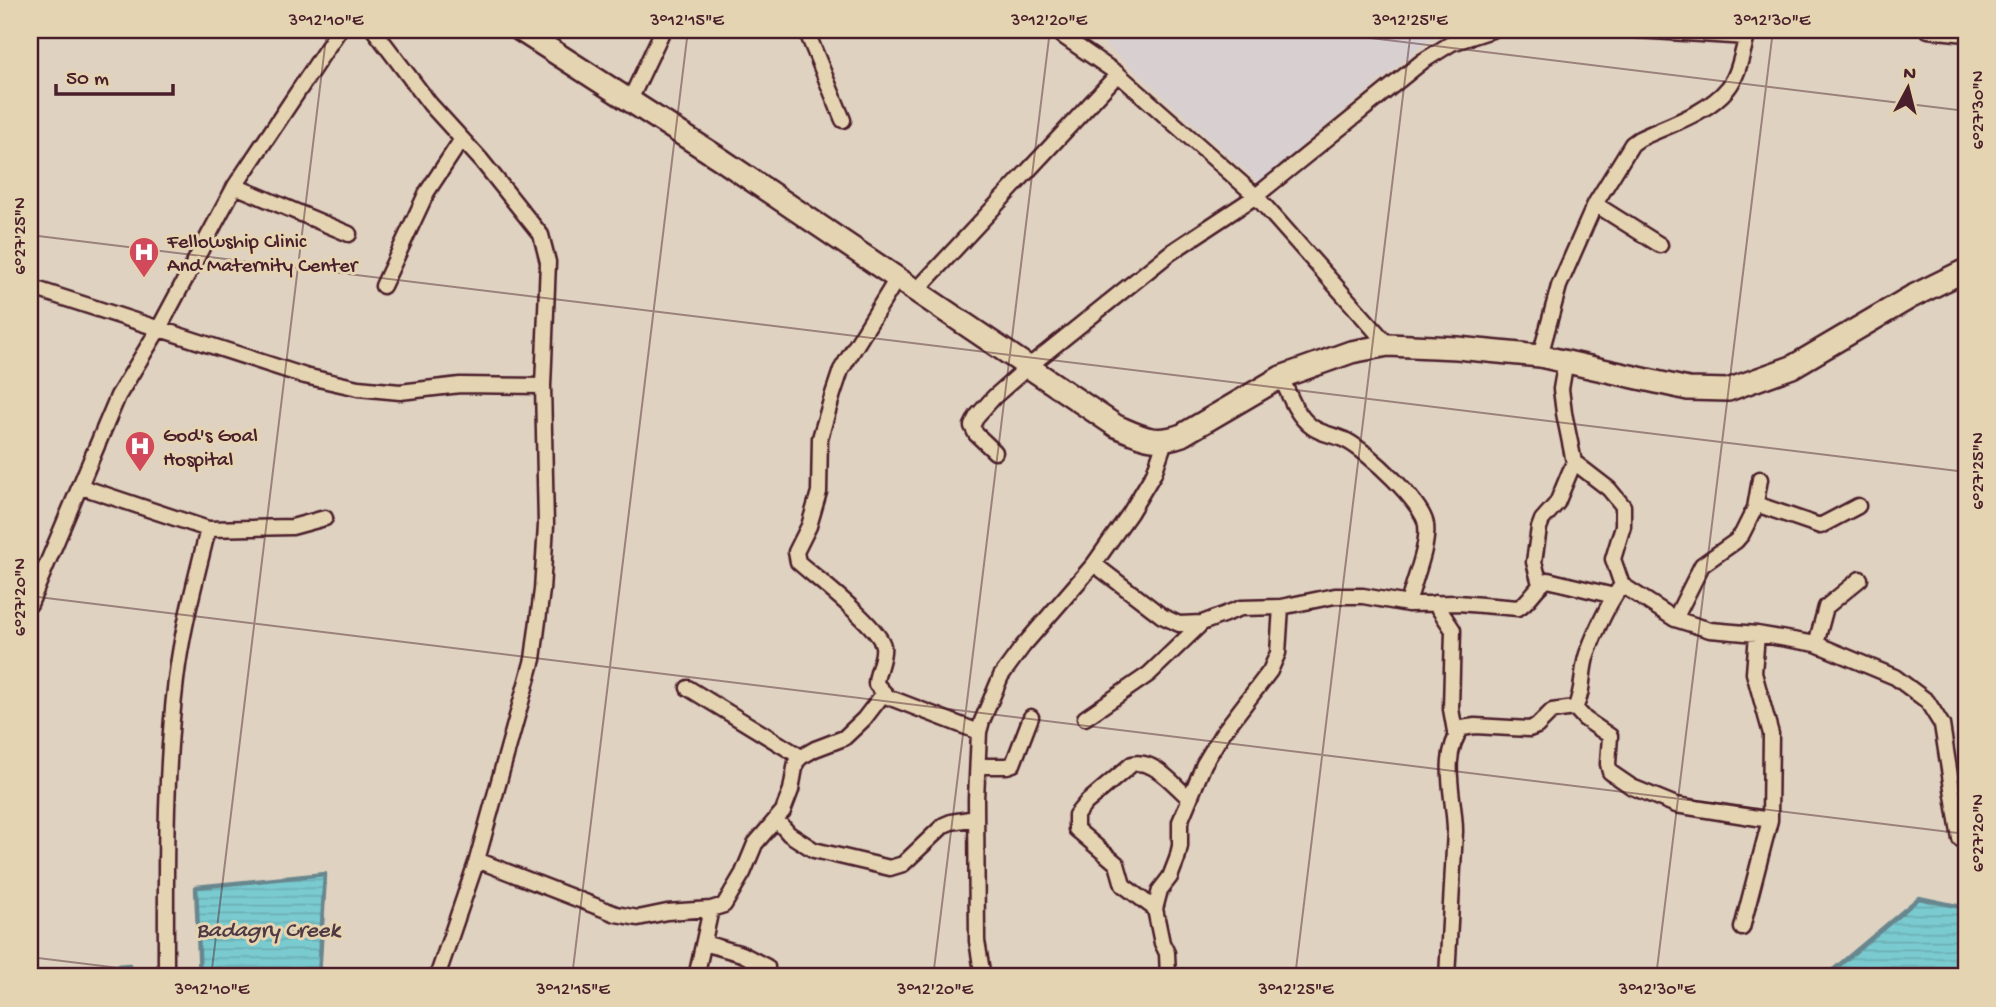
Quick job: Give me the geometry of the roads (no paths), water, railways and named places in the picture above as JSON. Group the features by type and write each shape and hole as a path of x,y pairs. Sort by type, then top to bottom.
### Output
{"main road":[{"path":"520,30 898,277 1116,426 1140,437 1165,441 1182,435 1281,377 1351,352 1388,345 1540,356 1688,389 1728,390 1792,367 1911,297 1966,270"}],"street":[{"path":"30,604 118,396 158,330 235,186 339,30"},
{"path":"374,30 429,104 462,139 541,235 548,262 543,386 546,525 535,645 477,860 437,977"},
{"path":"630,100 663,30"},
{"path":"806,30 843,120"},
{"path":"1054,30 1118,74 1256,196 1388,345"},
{"path":"995,452 976,434 972,426 976,416 994,397 1028,367 1170,253 1256,196 1423,61 1452,43 1492,30"},
{"path":"1540,356 1559,286 1595,204 1632,144 1688,117 1715,100 1729,87 1748,33 1638,30"},
{"path":"1928,30 1966,34"},
{"path":"917,290 1118,74"},
{"path":"383,286 427,192 462,139"},
{"path":"235,186 349,234"},
{"path":"1595,204 1660,245"},
{"path":"898,277 841,370 820,438 819,492 809,526 796,552 798,562 836,594 880,638 884,648 876,684 888,697 979,732"},
{"path":"30,287 306,376 358,388 400,391 460,385 543,386"},
{"path":"1540,584 1534,562 1539,527 1557,503 1574,462 1561,389 1566,360"},
{"path":"1281,377 1299,414 1311,427 1347,441 1378,463 1423,512 1427,526 1408,604"},
{"path":"983,977 977,941 976,818 979,732 1001,676 1023,646 1094,564 1154,473 1165,441"},
{"path":"1574,462 1609,489 1623,506 1623,526 1613,559 1618,591 1587,656 1581,698 1575,708"},
{"path":"1675,619 1702,565 1742,534 1756,504 1760,479"},
{"path":"79,486 208,529 292,527 325,518"},
{"path":"1756,504 1820,526 1858,506"},
{"path":"166,977 166,812 176,679 187,615 208,529"},
{"path":"1094,564 1162,616 1180,624 1202,623 1241,608 1281,607 1335,596 1363,596 1408,604 1518,608 1540,584 1548,580 1618,591 1675,619 1710,630 1816,644 1895,677 1927,701 1942,725 1960,839"},
{"path":"1816,644 1822,613 1826,607 1860,579"},
{"path":"1435,603 1453,630 1451,709 1455,737 1450,761 1450,795 1455,813 1447,977"},
{"path":"1168,977 1167,953 1162,943 1155,909 1160,890 1170,877 1177,859 1180,822 1188,797 1204,764 1222,734 1270,671 1278,653 1281,607"},
{"path":"1085,718 1149,674 1202,623"},
{"path":"1742,928 1770,820 1771,734 1754,673 1756,634"},
{"path":"688,688 801,757"},
{"path":"477,860 627,916 638,918 724,905 743,873 755,844 783,811 791,790 796,762 801,757 844,738 864,719 884,693"},
{"path":"1455,737 1462,728 1475,726 1529,729 1537,726 1552,711 1575,708"},
{"path":"1575,708 1610,736 1610,772 1632,787 1676,805 1770,820"},
{"path":"978,765 1013,764 1031,717"},
{"path":"1155,909 1123,885 1117,864 1076,829 1076,815 1086,803 1132,764 1140,762 1152,765 1188,797"},
{"path":"776,819 789,834 814,850 890,868 902,863 944,825 976,818"},
{"path":"696,977 711,909"},
{"path":"704,943 742,954 767,967"}],"water":[{"name":"Badagry Creek","path":"325,874 319,977 200,977 196,887"},
{"path":"1919,898 1966,908 1966,977 1825,977"},
{"path":"129,965 129,977 30,977 30,974"}],"waterway":[{"path":"200,977 196,887 325,874 319,977"},
{"path":"1825,977 1919,898 1966,908"},
{"path":"117,966 129,965 129,977"},
{"path":"76,970 105,967"},
{"path":"30,974 63,971"}],"place":[{"name":"Fellowship Clinic And Maternity Center","path":"144,279"},
{"name":"God's Goal Hospital","path":"140,473"}]}
